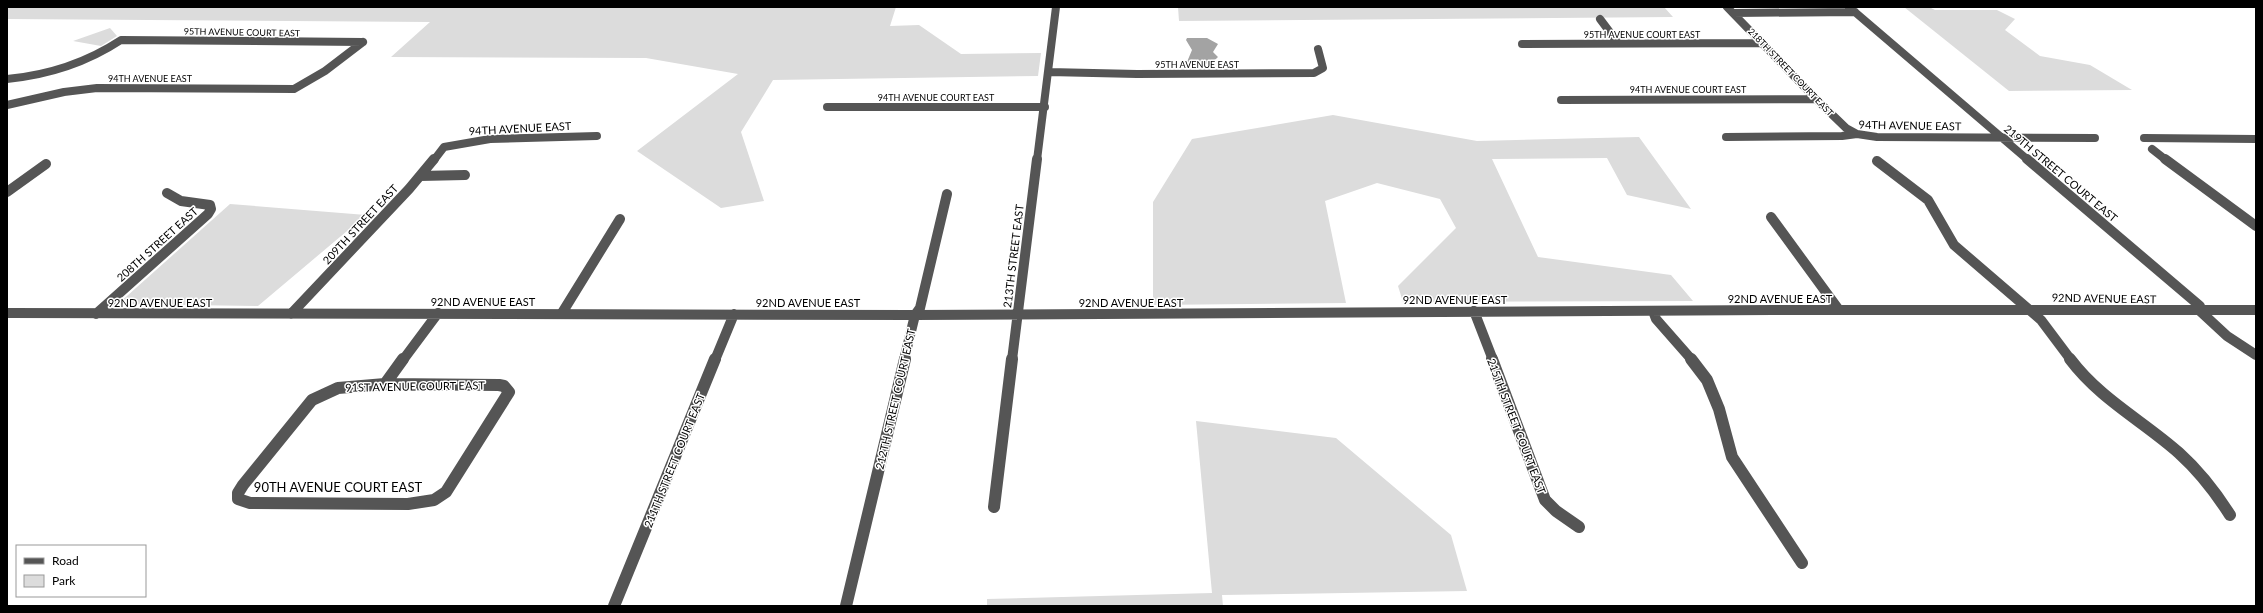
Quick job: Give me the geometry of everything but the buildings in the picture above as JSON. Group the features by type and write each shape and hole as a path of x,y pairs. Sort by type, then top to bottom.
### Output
{"street":[{"name":"213TH STREET EAST","path":"994,507 1045,107 1056,7"},
{"path":"1730,10 1852,10"},
{"name":"218TH STREET COURT EAST","path":"1730,10 1816,99 1846,128 1857,134"},
{"name":"219TH STREET COURT EAST","path":"1852,10 2200,306 2200,311 2227,336 2256,355"},
{"path":"1600,19 1618,43"},
{"name":"95TH AVENUE COURT EAST","path":"7,80 40,74 88,59 121,40 363,42 325,71 294,89"},
{"name":"95TH AVENUE COURT EAST","path":"1522,44 1762,43"},
{"name":"95TH AVENUE EAST","path":"1049,72 1137,74 1314,73 1323,68 1318,49"},
{"name":"94TH AVENUE EAST","path":"7,105 64,92 97,88 294,89"},
{"name":"94TH AVENUE COURT EAST","path":"1561,100 1816,99"},
{"name":"94TH AVENUE COURT EAST","path":"827,107 1045,107"},
{"name":"94TH AVENUE EAST","path":"1726,137 1842,136 1857,134 1877,137 2094,138"},
{"name":"94TH AVENUE EAST","path":"444,146 490,139 597,136"},
{"path":"2144,138 2255,139"},
{"name":"209TH STREET EAST","path":"291,314 420,176 444,146"},
{"path":"2152,149 2256,226"},
{"path":"1877,161 1928,200 1954,245 2009,290 2041,320 2074,364 2100,393 2180,454 2217,496 2230,515"},
{"path":"7,192 46,164"},
{"path":"420,176 464,174"},
{"name":"208TH STREET EAST","path":"96,314 208,214 211,209 210,205 202,202 175,200 167,193"},
{"name":"212TH STREET COURT EAST","path":"846,606 915,315 920,308 947,194"},
{"path":"1771,217 1838,310"},
{"path":"562,313 620,219"},
{"name":"92ND AVENUE EAST","path":"7,313 562,313 915,315 1474,311 2028,309 2200,311 2256,310"},
{"name":"215TH STREET COURT EAST","path":"1474,311 1545,500 1556,511 1579,527"},
{"path":"1653,311 1656,319 1693,361 1707,380 1719,409 1732,457 1802,562"},
{"path":"385,384 438,313"},
{"name":"211TH STREET COURT EAST","path":"614,606 734,314"},
{"name":"91ST AVENUE COURT EAST","path":"238,499 238,493 243,485 312,400 322,393 339,387 385,384 487,384 499,385 508,389 509,392 503,404 446,492 439,498"},
{"name":"90TH AVENUE COURT EAST","path":"238,499 242,502 250,503 408,504 439,498"}],"green space":[{"path":"7,7 896,7 890,26 919,25 961,54 1041,53 1038,76 773,80 741,132 764,201 721,208 637,151 738,74 646,58 391,57 430,22 7,19"},
{"path":"1178,7 1664,7 1673,17 1179,21"},
{"path":"1904,7 1929,7 1935,10 1997,10 2015,19 2005,30 2040,56 2090,65 2132,90 2009,91"},
{"path":"110,28 117,36 101,46 73,41"},
{"path":"1333,115 1477,141 1639,137 1691,209 1627,195 1607,158 1492,159 1538,257 1671,275 1693,301 1403,302 1398,286 1456,228 1440,199 1377,183 1325,201 1346,303 1153,305 1153,202 1192,139"},
{"path":"230,204 366,215 258,306 118,304"},
{"path":"1196,421 1336,438 1451,535 1467,591 1222,595 1223,606 987,606 987,599 1212,593"}],"shaded area":[{"path":"1187,38 1207,38 1218,44 1213,52 1218,57 1211,62 1199,65 1187,62 1192,50 1186,40"}]}
